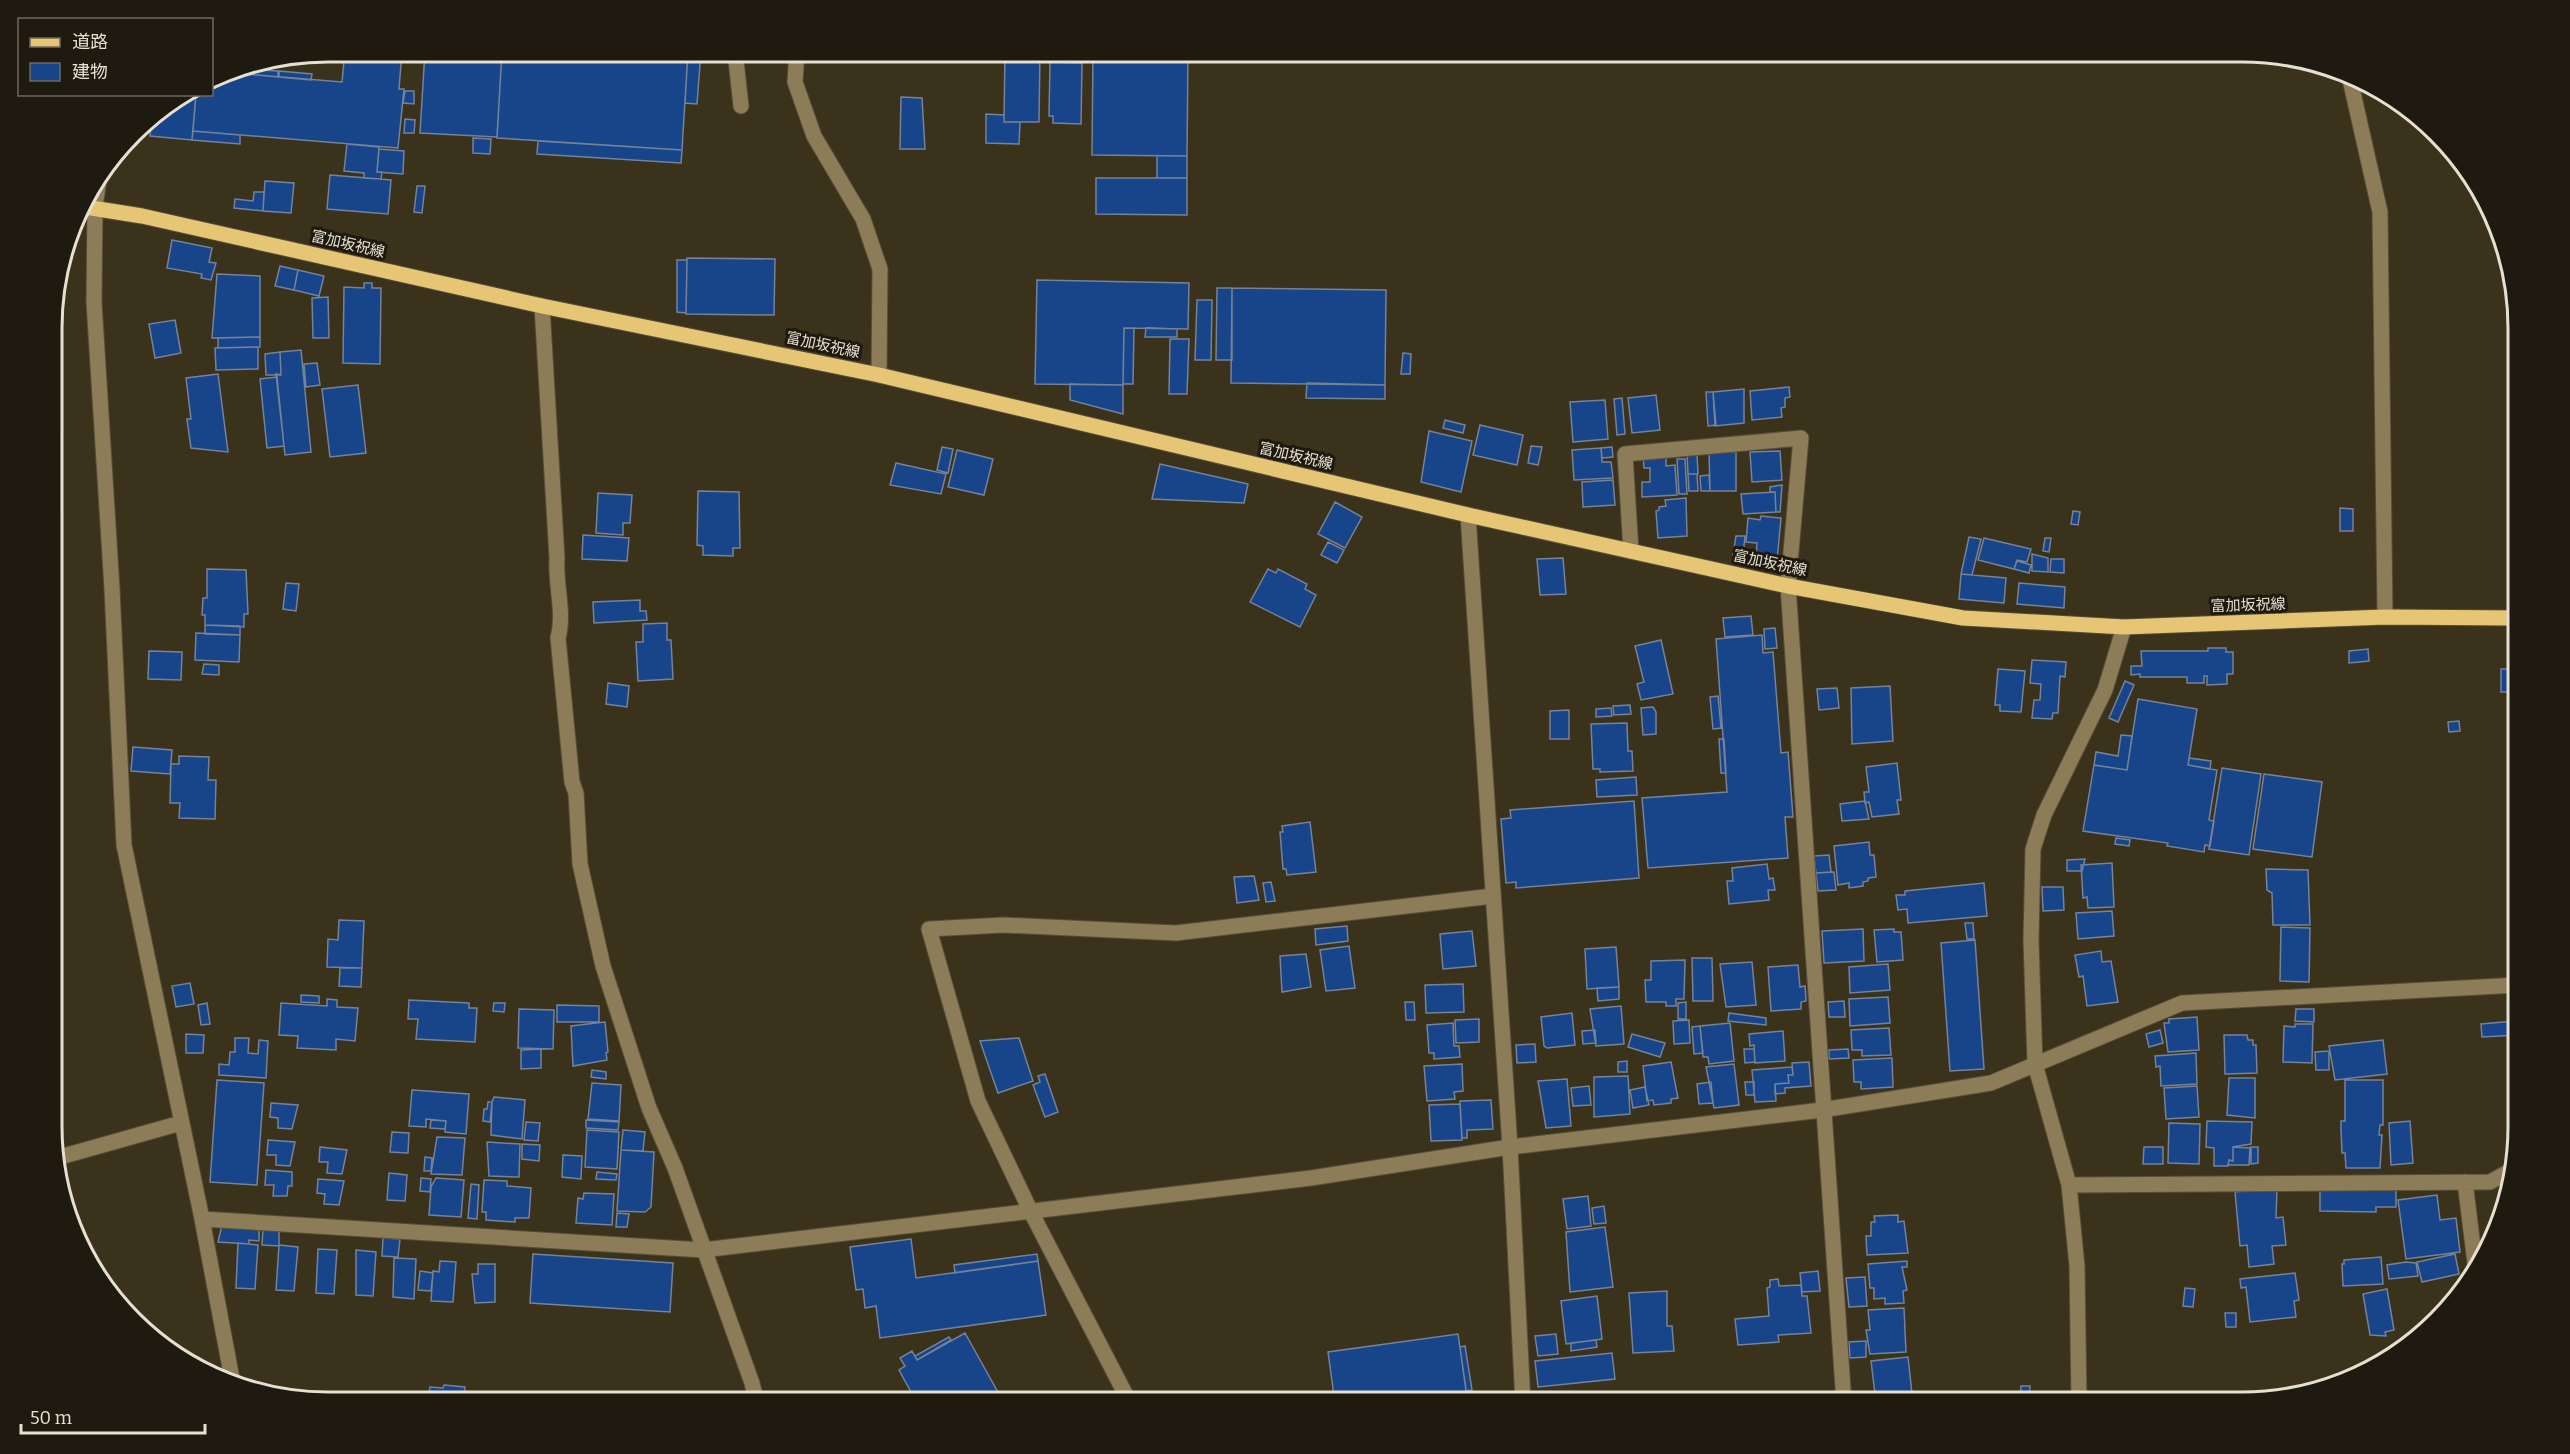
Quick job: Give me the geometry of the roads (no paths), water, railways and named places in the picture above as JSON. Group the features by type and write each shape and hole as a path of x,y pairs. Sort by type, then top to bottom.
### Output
{"main road":[{"name":"富加坂祝線","path":"91,207 542,306 879,375 1468,515 1788,586 1963,618 2124,627 2385,617 2508,618"}],"street":[{"path":"736,62 741,106"},
{"path":"796,62 795,82 814,136 863,219 880,269 879,375"},
{"path":"2351,85 2380,212 2385,617"},
{"path":"97,196 94,302 112,589 124,845 202,1219 230,1374"},
{"path":"542,306 557,558 556,578 562,623 558,638 572,782 576,793 580,864 610,988 649,1108 675,1168 754,1392"},
{"path":"1631,551 1624,454 1801,438 1788,586 1822,1110 1843,1392"},
{"path":"1468,515 1510,1147 1523,1392"},
{"path":"2079,1392 2077,1266 2069,1185 2035,1064 2031,940 2032,849 2044,815 2105,690 2124,627"},
{"path":"1124,1392 1031,1212 978,1101 929,929 1003,925 1176,933 1493,896"},
{"path":"202,1219 703,1250 1311,1178 1510,1147 1822,1110 1991,1083 2182,1003 2508,986"},
{"path":"63,1156 181,1123"},
{"path":"2069,1185 2490,1182 2504,1175"},
{"path":"2465,1182 2474,1257"}]}
